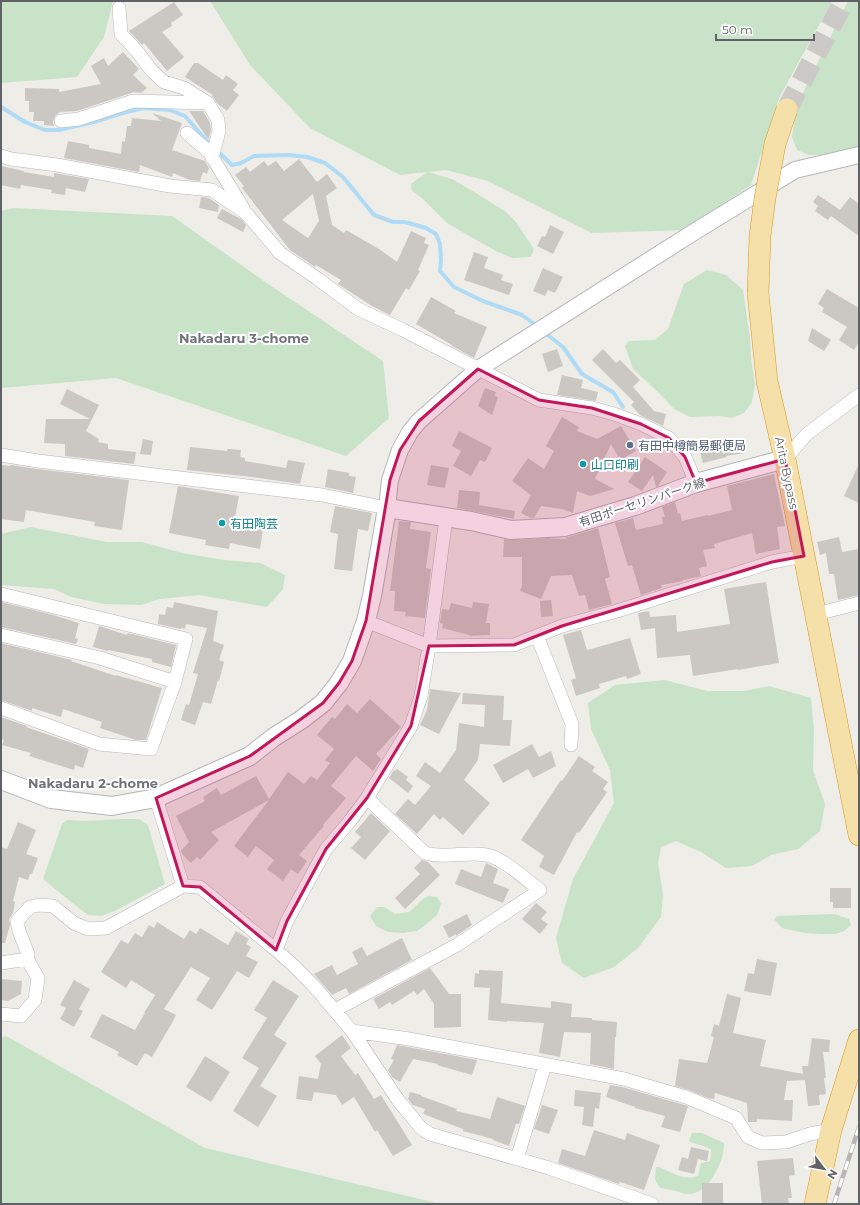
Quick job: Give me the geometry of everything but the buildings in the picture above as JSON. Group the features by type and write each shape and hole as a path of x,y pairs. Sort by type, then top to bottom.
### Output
{"highway":[{"name":"Arita Bypass","path":"787,109 775,144 765,198 760,236 758,293 767,381 785,458 859,835"},
{"path":"815,1204 831,1130 859,1040"}],"main road":[{"name":"有田ポーセリンパーク線","path":"387,508 471,521 511,530 566,527 635,506 696,483 785,458"},
{"path":"1,780 51,799 84,804 112,806 156,798 250,756 274,737 301,720 323,703 339,683 352,661 366,622 372,596 387,508"}],"street":[{"path":"119,8 121,34 136,50 152,72 164,82 184,88 208,103 218,120 219,131 212,158"},
{"path":"61,121 79,119 133,101 208,103"},
{"path":"187,133 209,152 246,213 280,253 358,309 403,330 539,400 592,408 614,414 652,429 669,438 685,457 696,483"},
{"path":"1,455 38,461 322,495 387,508 390,480 400,450 410,432 419,421 478,369 694,232 796,170 859,155"},
{"path":"1,156 11,159 57,165 170,186 212,190 246,213"},
{"path":"785,458 807,434 859,395"},
{"path":"276,950 287,921 326,849 367,798 411,726 420,696 429,646 446,518"},
{"path":"366,622 429,646 514,645 562,626 617,611 772,562 804,556"},
{"path":"1,594 186,639 175,682 152,749 99,744 1,708"},
{"path":"816,614 859,603"},
{"path":"1,635 100,658 175,682"},
{"path":"537,636 572,724 570,745"},
{"path":"156,798 183,886"},
{"path":"335,1010 456,945 540,890 498,858 475,854 436,856 425,853 367,798"},
{"path":"1,1014 21,1016 35,1000 38,978 27,959 28,954 19,931 18,921 30,907 39,905 53,906 74,923 88,929 106,928 183,886 200,887 293,964 314,985 352,1031 398,1100 421,1128 430,1134 517,1158 652,1204"},
{"path":"1,963 27,959"},
{"path":"352,1031 409,1039 624,1080 686,1097 736,1118 748,1137 762,1143 786,1142 810,1134 831,1130"},
{"path":"517,1158 545,1065"}],"highlighted area":[{"path":"478,369 539,400 592,408 641,424 669,438 685,457 696,483 785,459 804,556 772,562 562,626 514,645 429,646 411,726 367,798 326,849 287,921 276,950 200,887 183,886 156,798 250,756 323,703 339,683 352,661 366,621 390,480 400,450 419,421"}],"green space":[{"path":"1,1 113,1 104,37 77,77 1,83"},
{"path":"210,1 832,1 779,98 751,185 685,230 592,233 488,181 446,170 428,172 452,179 506,212 515,221 534,249 531,257 512,258 498,252 447,223 422,198 412,191 411,184 427,172 400,175 310,128 250,65"},
{"path":"848,1 859,1 859,147 842,154 809,155 797,150 792,137 797,105"},
{"path":"14,208 172,216 271,286 383,361 389,418 346,456 116,378 1,388 1,211"},
{"path":"707,270 726,275 743,290 755,385 752,402 744,413 732,418 720,416 690,417 674,409 633,369 625,346 629,341 655,340 668,329 684,284"},
{"path":"31,527 107,542 142,542 182,553 224,560 260,563 285,575 283,589 267,607 199,595 160,599 141,605 104,604 71,597 54,589 1,585 1,534"},
{"path":"665,680 707,691 744,691 769,686 811,698 814,730 813,770 825,804 820,831 798,849 771,855 752,866 726,868 701,852 676,841 661,847 658,863 663,895 661,917 638,948 614,967 584,978 562,963 556,938 573,879 614,803 610,770 591,729 588,703 615,685"},
{"path":"139,819 148,825 165,884 117,910 102,916 88,915 43,879 62,824 67,820 84,821"},
{"path":"428,896 437,897 441,904 437,915 417,931 403,933 388,932 376,926 370,916 377,907 384,907 395,914 409,912"},
{"path":"834,914 849,919 851,925 844,931 835,934 805,933 782,928 774,919 777,916"},
{"path":"6,1036 205,1148 441,1204 1,1204 1,1038"},
{"path":"692,1133 702,1133 724,1143 722,1158 714,1176 702,1189 695,1193 686,1194 660,1188 655,1180 656,1167 683,1177 693,1177 698,1176 701,1163 710,1161 711,1149 689,1141"}],"waterway":[{"path":"1,107 25,122 45,130 59,130 143,108 170,110 185,116 207,141 232,165 241,163 254,156 289,155 307,157 325,163 343,177 374,215 393,222 405,222 426,228 436,234 440,244 440,271 454,287 483,301 522,315 537,326"},
{"path":"544,332 563,347 582,374 613,392 623,407"}],"tunnel":[{"path":"787,109 844,1"}],"railway":[{"path":"834,1204 859,1127"}],"place":[{"name":"有田中樽簡易郵便局","path":"630,445"},
{"name":"山口印刷","path":"583,464"},
{"name":"有田陶芸","path":"222,523"}],"district":[{"name":"Nakadaru 3-chome","path":"244,338"},
{"name":"Nakadaru 2-chome","path":"93,783"}]}
